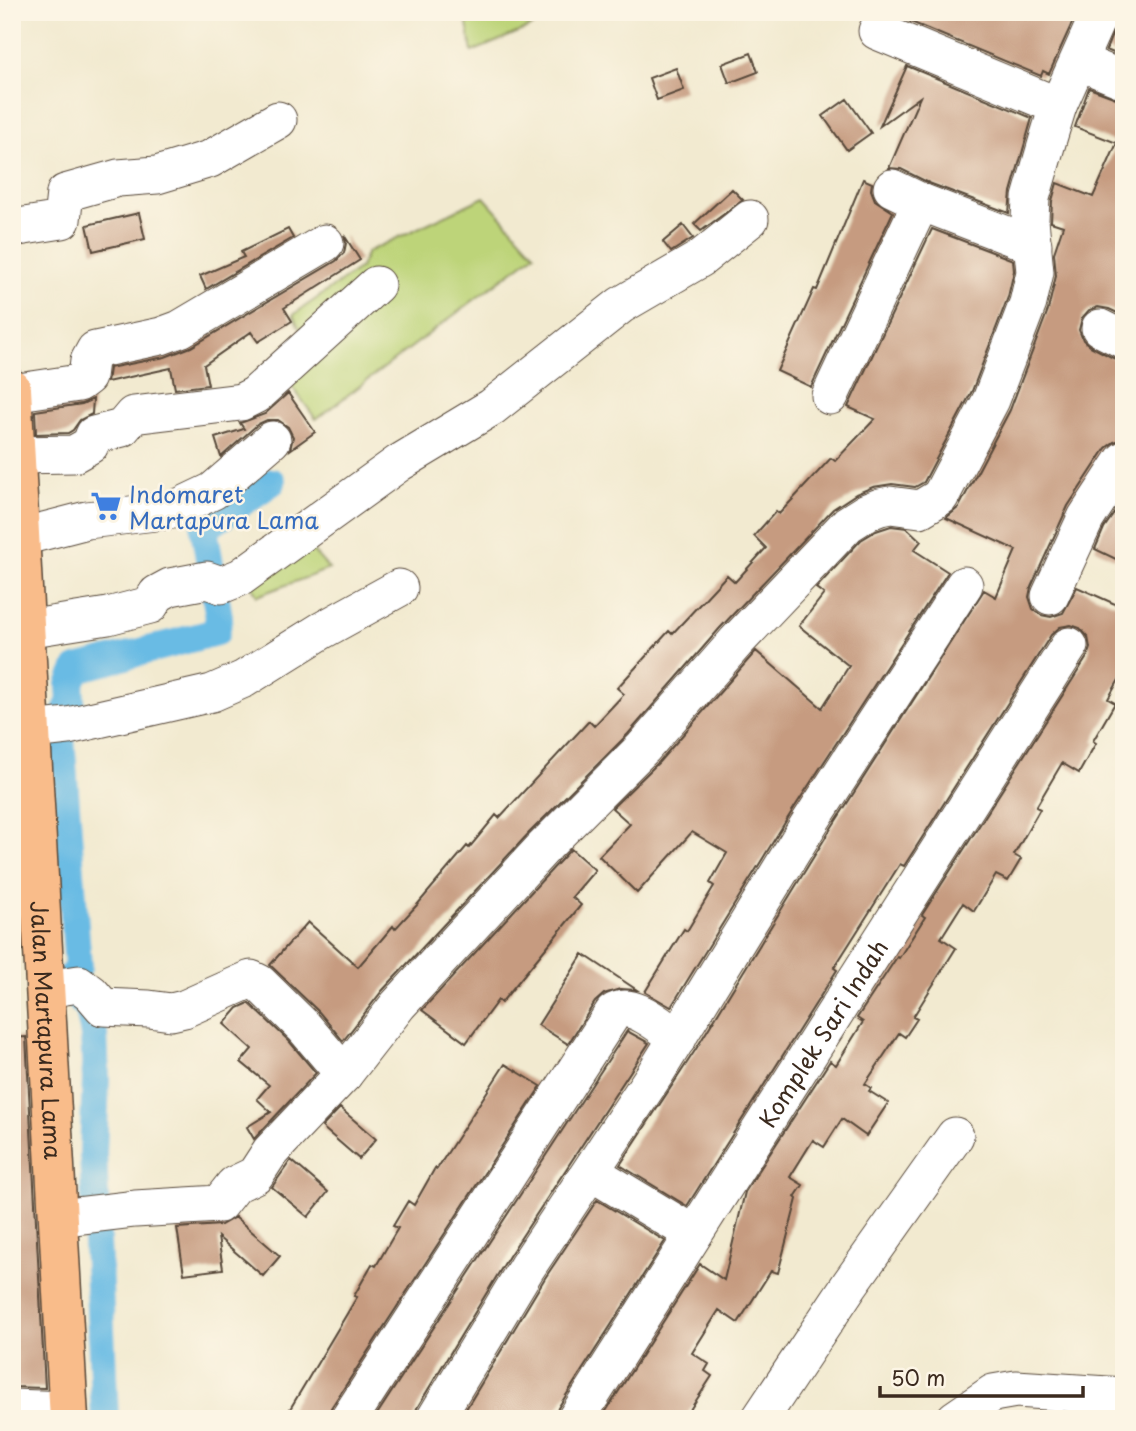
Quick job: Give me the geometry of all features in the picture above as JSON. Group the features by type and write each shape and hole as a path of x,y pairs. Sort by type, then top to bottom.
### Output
{"main road":[{"name":"Jalan Martapura Lama","path":"14,415 26,629 36,744 64,986 82,1215 64,1413"}],"street":[{"path":"82,1215 219,1204 234,1185 255,1175 270,1152 344,1074 398,1005 544,847 643,748 736,642 848,524 880,507 890,505 919,509 940,497 990,400 1028,303 1035,272 1030,220 1031,198 1058,106 1080,62 1100,12"},
{"path":"877,31 1058,106"},
{"path":"1080,62 1124,80"},
{"path":"12,228 62,220 65,193 118,178 157,174 209,159 278,120"},
{"path":"830,396 907,195 1033,245"},
{"path":"26,629 108,616 150,605 156,594 170,587 214,583 241,577 400,463 492,407 621,305 700,259 750,219"},
{"path":"14,415 87,377 89,361 95,351 180,329 325,243"},
{"path":"14,415 74,454 90,445 94,435 122,428 133,415 241,402 255,395 376,285"},
{"path":"21,537 86,520 173,510 214,491 272,440"},
{"path":"1049,596 1086,518 1124,460"},
{"path":"435,1419 527,1267 678,1038 812,819 964,585"},
{"path":"36,744 212,693 244,678 399,588"},
{"name":"Komplek Sari Indah","path":"576,1419 692,1233 1069,646"},
{"path":"64,986 91,993 103,1007 171,1012 184,1009 250,979 260,983 304,1027 344,1074"},
{"path":"349,1419 613,1013 624,1008 632,1009 678,1038"},
{"path":"760,1419 850,1284 955,1136"},
{"path":"591,1172 692,1233"},
{"path":"955,1419 993,1393 1016,1388 1124,1396"},
{"path":"12,1408 64,1413"}],"green space":[{"path":"525,12 533,26 472,52 465,13"},
{"path":"484,197 535,254 316,419 279,369 305,340 293,315 360,268 367,252"},
{"path":"305,542 329,569 257,596 247,576"}],"building":[{"path":"887,12 1077,12 1049,74 1043,71 1041,76"},
{"path":"1121,12 1124,12 1124,57 1106,50"},
{"path":"751,53 758,72 729,83 722,64"},
{"path":"907,66 1032,118 1011,192 1009,213 929,183 901,169 889,168 920,97 880,126"},
{"path":"676,68 684,90 657,100 649,78"},
{"path":"1089,88 1124,101 1124,316 1098,307 1089,310 1082,318 1079,330 1083,340 1090,346 1124,361 1124,439 1106,448 1068,506 1031,587 1029,597 1033,609 1041,615 1051,617 1063,613 1077,587 1124,608 1124,671 1108,699 1115,703 1093,741 1096,743 1079,773 1062,763 1036,807 1040,809 1014,855 1021,859 1008,881 996,875 974,911 963,903 941,938 956,948 913,1017 917,1019 905,1037 899,1033 865,1084 871,1088 869,1091 888,1103 866,1136 842,1119 824,1147 813,1140 790,1177 803,1185 795,1197 797,1199 778,1273 771,1271 738,1323 719,1310 692,1353 709,1364 705,1371 712,1376 684,1419 601,1419 700,1264 724,1280 745,1192 830,1061 836,1065 863,1022 857,1018 897,957 899,958 925,917 922,915 1087,657 1090,648 1088,637 1080,628 1071,625 1060,627 1051,635 904,866 900,864 834,968 837,970 687,1206 620,1165 696,1049 830,830 984,590 996,597 1016,550 946,518 959,507 1010,410 1048,310 1056,276 1054,253 1063,226 1051,222 1052,201 1057,183 1093,197 1117,143 1075,127"},
{"path":"847,99 871,133 847,150 823,116"},
{"path":"863,179 872,183 871,190 875,200 893,212 811,387 777,371 814,289 817,290"},
{"path":"732,189 743,200 701,231 694,224"},
{"path":"139,213 145,239 93,251 87,225"},
{"path":"683,225 693,238 671,252 663,242"},
{"path":"288,229 293,238 206,289 200,276 244,257 241,252"},
{"path":"932,229 1013,260 1014,271 1008,297 972,391 924,482 915,487 892,484 873,487 833,509 720,628 628,734 529,833 382,991 343,1041 319,1012 270,965 308,922 358,967 393,926 395,929 417,905 467,846 469,848 496,815 499,818 589,721 594,726 624,694 617,688 669,631 672,634 727,575 735,582 766,548 754,536 776,511 779,514 831,458 835,461 875,419 848,407"},
{"path":"344,235 360,260 284,308 292,321 258,342 251,332 204,365 208,385 175,389 171,368 107,382 109,368 165,357 191,347 336,261 344,253"},
{"path":"288,393 315,432 290,450 293,437 288,427 278,420 267,420 258,424 221,457 215,438 244,429 240,423 265,414"},
{"path":"93,399 92,414 80,420 73,430 68,433 36,434 35,411 82,404"},
{"path":"1124,499 1124,563 1095,549 1104,528"},
{"path":"891,526 907,528 921,541 914,550 948,572 794,808 671,1007 645,992 714,886 710,883 727,853 692,832 637,893 599,856 630,824 612,808 659,762 756,651 822,708 849,666 799,626 824,594 816,588 861,540"},
{"path":"571,849 595,870 572,897 581,905 501,1003 498,1000 466,1043 422,1010"},
{"path":"583,954 637,990 620,989 604,994 595,1002 568,1044 538,1025"},
{"path":"249,1003 289,1041 316,1073 254,1139 247,1127 271,1112 257,1099 269,1085 241,1062 252,1049 224,1024 238,1008"},
{"path":"627,1031 649,1043 509,1256 417,1408 414,1419 374,1419"},
{"path":"26,1037 45,1388 12,1387 12,1038"},
{"path":"505,1064 541,1086 331,1408 328,1419 284,1419 357,1297 354,1296 372,1264 376,1266 398,1228 393,1226 408,1201 414,1205 435,1168 437,1169"},
{"path":"340,1108 376,1139 359,1159 322,1127"},
{"path":"291,1160 328,1192 308,1217 272,1187"},
{"path":"597,1200 665,1241 558,1408 555,1419 460,1419 545,1278"},
{"path":"235,1217 280,1256 263,1276 218,1237 223,1269 184,1274 177,1228 221,1225"}],"waterway":[{"path":"105,1419 93,1153 96,1079 94,1035 89,1009 74,993 72,975 78,967 61,738 63,717 71,701 70,685 77,669 216,632 219,617 204,529 272,482"}],"place":[{"name":"Indomaret Martapura Lama","path":"106,506"}]}
